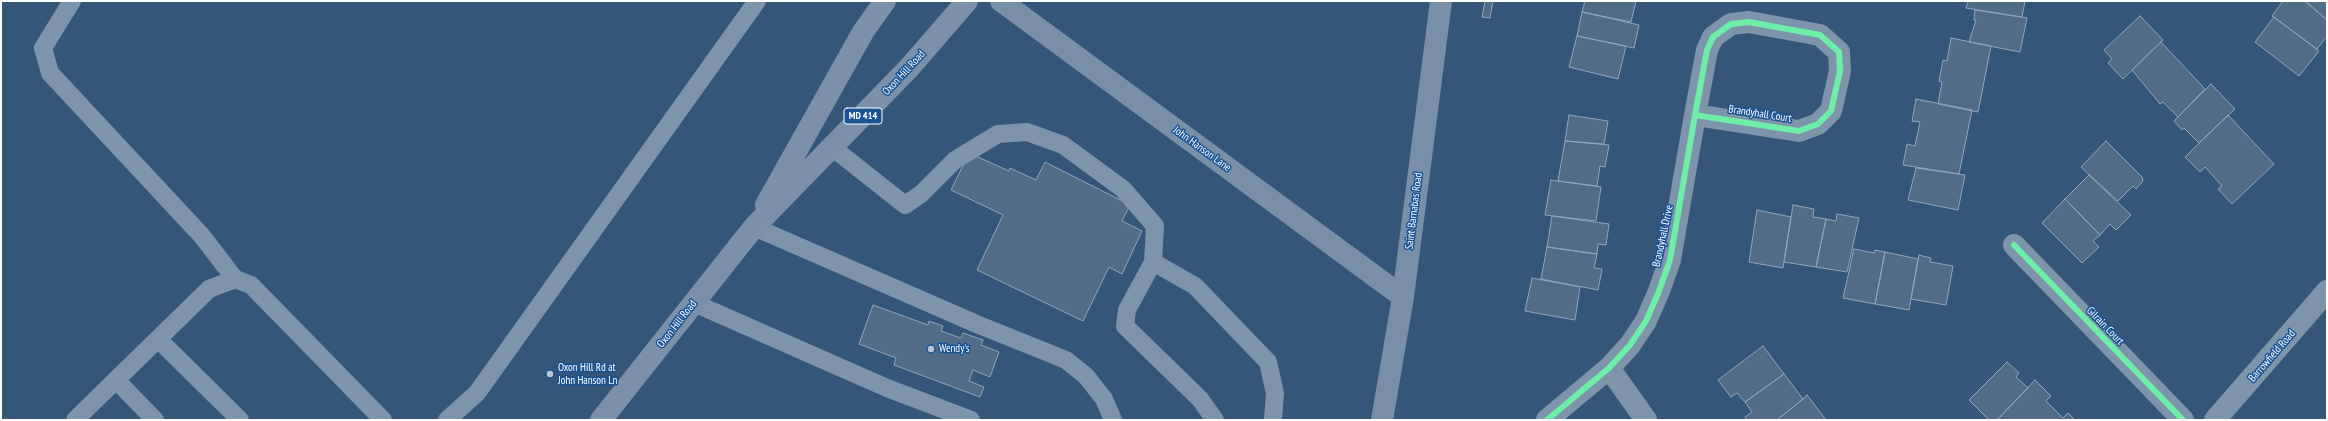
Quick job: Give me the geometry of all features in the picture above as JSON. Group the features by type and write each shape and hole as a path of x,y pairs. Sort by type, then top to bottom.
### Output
{"main road":[{"name":"Oxon Hill Road","path":"754,227 860,39 885,1"},
{"name":"Oxon Hill Road","path":"601,420 754,227 910,68 967,1"},
{"name":"John Hanson Lane","path":"1001,1 1403,297"},
{"name":"Saint Barnabas Road","path":"1382,420 1403,297 1441,1"}],"street":[{"name":"Brandyhall Court","path":"1695,115 1798,130 1818,124 1831,110 1840,71 1839,52 1820,35 1749,22 1731,24"},
{"name":"Brandyhall Drive","path":"1547,420 1609,368 1630,344 1646,320 1659,292 1668,266 1695,115 1710,42 1719,31 1731,24"},
{"name":"Gilrain Court","path":"2014,245 2182,420"},
{"name":"Barrowfield Road","path":"2215,420 2327,291"},
{"path":"1609,368 1646,420"}],"lane":[{"path":"72,1 43,48 50,73 202,236 235,279 251,285 383,420"},
{"path":"447,420 478,393 757,1"},
{"path":"833,148 904,205 921,194 955,160 998,134 1026,132 1063,145 1123,189 1155,226 1153,262 1127,310 1125,326 1200,399 1215,420"},
{"path":"754,227 979,326 1066,360 1086,376 1104,399 1113,420"},
{"path":"1153,262 1195,286 1268,362 1274,393 1273,420"},
{"path":"76,420 209,289 235,279"},
{"path":"694,303 887,388 971,420"},
{"path":"158,339 240,420"},
{"path":"116,380 155,420"}],"building":[{"path":"1485,1 1493,1 1490,18 1482,17"},
{"path":"1585,1 1636,1 1631,22 1582,12"},
{"path":"1968,1 2025,1 2022,17 1966,8"},
{"path":"2283,1 2305,1 2327,20 2327,36 2317,49 2272,16"},
{"path":"2305,1 2327,1 2327,20"},
{"path":"1975,10 2027,18 2020,52 1969,42 1976,20 1974,20"},
{"path":"1582,12 1639,25 1634,48 1577,36"},
{"path":"2140,16 2163,40 2123,79 2108,63 2112,59 2104,50"},
{"path":"2274,17 2319,51 2299,76 2255,42"},
{"path":"1577,36 1626,46 1618,79 1569,67"},
{"path":"1951,38 1991,46 1978,112 1938,104 1942,82 1939,81 1943,60 1947,61"},
{"path":"2161,42 2205,89 2178,117 2163,102 2160,104 2132,70"},
{"path":"2211,84 2235,109 2199,143 2184,128 2182,130 2174,121"},
{"path":"1916,99 1972,110 1959,174 1903,165 1907,144 1915,146 1920,122 1912,121"},
{"path":"1569,115 1608,121 1604,144 1565,141"},
{"path":"2228,115 2274,164 2232,204 2218,189 2222,186 2205,167 2200,172 2185,157"},
{"path":"1565,141 1609,145 1605,167 1600,166 1597,186 1558,181"},
{"path":"2106,141 2143,178 2143,181 2136,189 2133,186 2118,201 2081,167"},
{"path":"969,153 1009,171 1010,168 1036,180 1045,162 1130,205 1122,221 1142,231 1122,274 1109,267 1083,321 977,270 1003,215 951,190"},
{"path":"1916,168 1965,175 1958,210 1908,200"},
{"path":"2089,175 2131,215 2116,230 2110,224 2100,235 2065,199"},
{"path":"1551,180 1601,187 1596,221 1545,215"},
{"path":"2065,199 2100,235 2093,241 2099,247 2082,263 2042,223"},
{"path":"1793,205 1814,209 1813,217 1826,219 1816,267 1784,262"},
{"path":"1757,210 1791,217 1783,268 1749,262"},
{"path":"1837,214 1859,218 1847,272 1816,267 1826,219 1836,221"},
{"path":"1552,216 1609,224 1606,245 1598,244 1597,254 1547,247"},
{"path":"1547,247 1597,254 1594,268 1602,269 1598,290 1541,279"},
{"path":"1854,249 1874,253 1875,250 1885,252 1875,304 1843,298"},
{"path":"1885,252 1918,259 1909,310 1875,304"},
{"path":"1919,255 1931,258 1930,262 1953,266 1946,305 1911,299"},
{"path":"1532,278 1580,287 1575,320 1525,311"},
{"name":"Wendy's","path":"873,305 928,325 929,321 943,326 941,331 961,338 963,333 983,340 981,345 999,352 990,377 973,370 969,381 984,387 980,397 894,365 896,358 859,344"},
{"path":"1763,346 1784,374 1745,402 1737,393 1731,397 1718,380"},
{"path":"2007,362 2019,373 2016,377 2028,388 1997,420 1989,420 1969,400"},
{"path":"1784,374 1803,399 1777,420 1747,420 1745,417 1752,412 1745,402"},
{"path":"2035,380 2051,396 2046,401 2063,418 2068,413 2075,420 1997,420"},
{"path":"1807,395 1826,420 1777,420 1803,399"}],"cycle path":[{"path":"1547,420 1609,368 1630,345 1646,321 1670,260 1695,115 1707,50 1713,37 1731,24 1749,22 1820,35 1839,52 1840,71 1831,111 1818,124 1799,131 1695,115"},
{"path":"2014,245 2183,420"}],"place":[{"name":"Wendy's","path":"931,349"},
{"name":"Oxon Hill Rd at John Hanson Ln","path":"550,374"}]}
